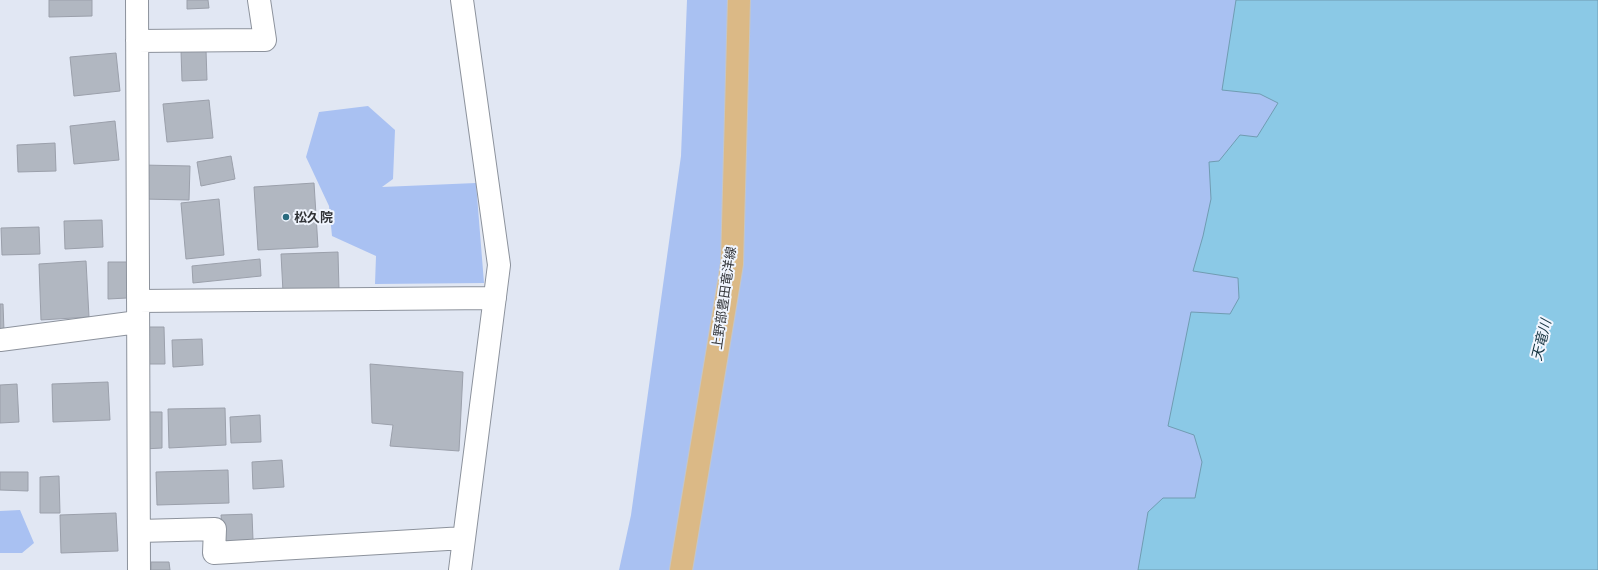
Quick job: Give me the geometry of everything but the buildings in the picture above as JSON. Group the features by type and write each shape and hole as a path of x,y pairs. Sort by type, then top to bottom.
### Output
{"main road":[{"name":"上野部豊田竜洋線","path":"681,570 732,264 739,0"}],"street":[{"path":"137,0 139,570"},
{"path":"137,42 264,40 259,0"},
{"path":"460,570 499,265 462,0"},
{"path":"0,340 138,311 495,298"},
{"path":"139,531 215,529 214,553 464,538"}],"shaded area":[{"path":"687,0 1296,0 1198,541 1191,570 619,570 631,515 681,156"},
{"path":"368,106 395,130 393,179 382,187 476,183 484,283 375,284 376,256 332,236 329,206 306,157 319,112"},
{"path":"20,510 34,543 22,553 0,553 0,511"}],"water":[{"name":"天竜川","path":"1236,0 1598,0 1598,570 1138,570 1148,512 1163,498 1195,498 1202,462 1194,435 1168,426 1191,312 1230,314 1239,298 1238,278 1193,271 1203,236 1211,199 1209,162 1219,161 1240,135 1257,137 1278,103 1260,94 1222,90"}],"place":[{"name":"松久院","path":"286,217"}]}
